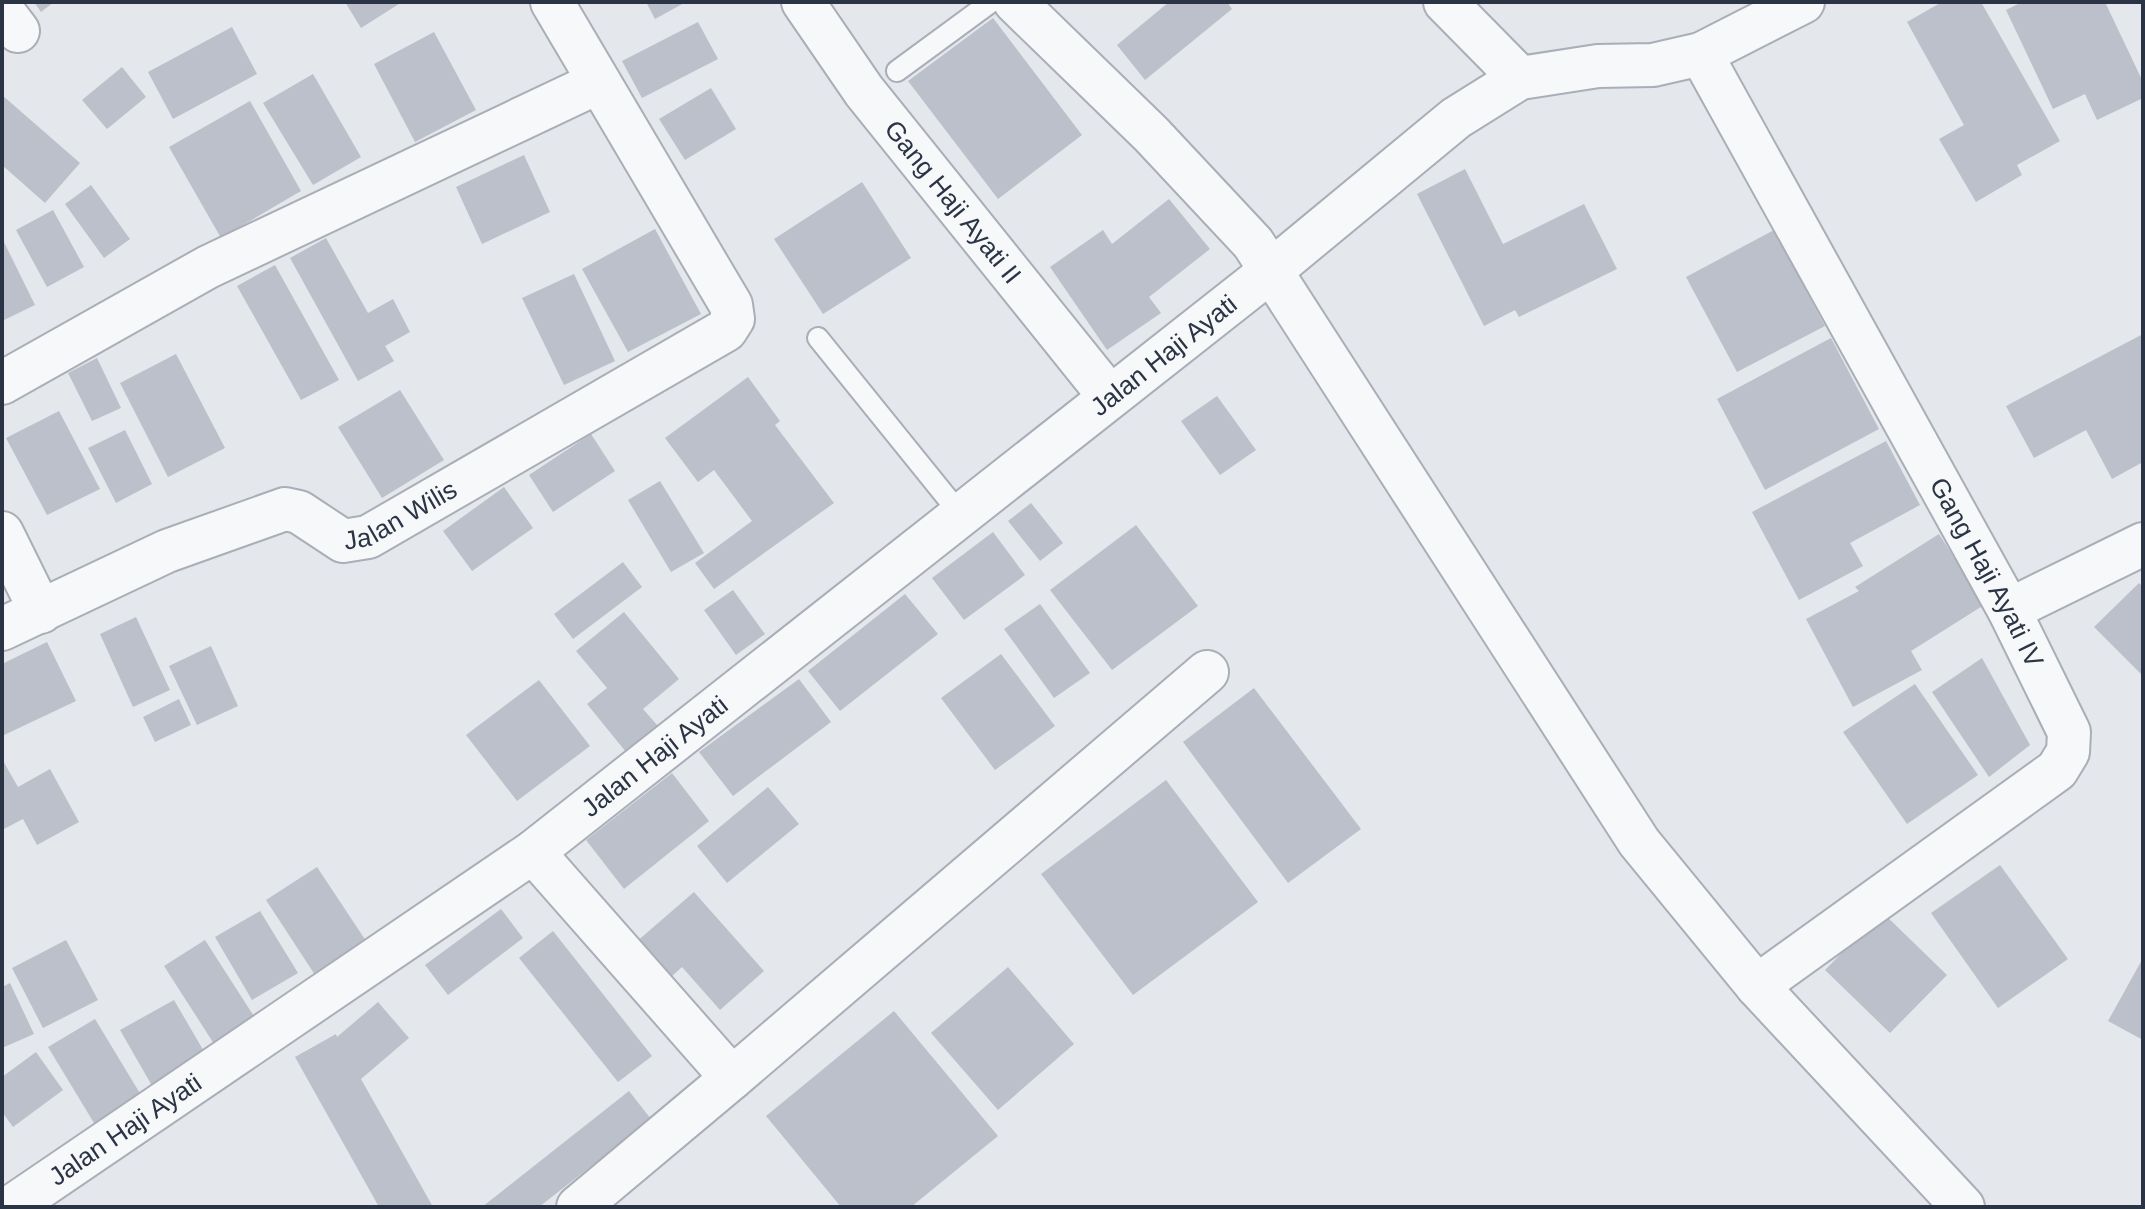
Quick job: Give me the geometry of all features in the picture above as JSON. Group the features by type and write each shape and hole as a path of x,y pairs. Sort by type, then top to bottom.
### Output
{"street":[{"path":"2,383 208,267 599,82 552,2"},
{"name":"Gang Haji Ayati II","path":"803,2 864,91 1110,397"},
{"path":"1015,2 1151,134 1253,243 1639,842 1757,986 1963,1207"},
{"path":"1445,2 1520,78 1598,66 1653,65 1701,54 1803,2"},
{"name":"Gang Haji Ayati IV","path":"1701,54 2009,610 2069,732 2068,752 2057,770 1757,986"},
{"name":"Jalan Haji Ayati","path":"11,1207 533,852 1272,270 1456,118 1520,78"},
{"name":"Jalan Wilis","path":"2,629 167,551 285,509 299,512 343,541 368,537 726,330 733,319 731,305 599,82"},
{"path":"2,533 41,612"},
{"path":"2009,610 2143,544"},
{"path":"578,1207 1207,672"},
{"path":"533,852 732,1078"}],"lane":[{"path":"897,71 991,2"},
{"path":"818,338 961,515"}],"building":[{"path":"34,2 54,2 41,12"},
{"path":"345,2 402,2 361,28"},
{"path":"646,2 686,2 655,19"},
{"path":"1169,2 1227,2 1232,9 1145,80 1117,45"},
{"path":"1942,2 1981,2 2060,141 2017,165 2022,175 1976,202 1939,139 1964,125 1907,22"},
{"path":"2022,2 2105,2 2143,82 2143,98 2097,120 2085,94 2053,109 2006,10"},
{"path":"993,18 1082,135 998,199 908,81"},
{"path":"698,22 718,59 642,98 622,61"},
{"path":"232,27 257,74 173,119 148,72"},
{"path":"434,32 476,110 415,142 374,64"},
{"path":"122,67 146,97 107,129 82,100"},
{"path":"313,74 361,157 313,185 263,103"},
{"path":"711,88 736,129 685,160 659,119"},
{"path":"2,95 80,163 45,203 2,165"},
{"path":"250,101 301,191 221,238 169,147"},
{"path":"524,155 550,212 482,244 456,187"},
{"path":"1465,169 1503,244 1584,204 1617,269 1519,317 1515,310 1484,326 1417,194"},
{"path":"862,182 911,258 823,314 774,239"},
{"path":"91,185 130,239 104,258 65,204"},
{"path":"1169,199 1210,249 1149,297 1161,313 1107,350 1050,267 1103,230 1112,244"},
{"path":"53,210 84,267 47,287 16,230"},
{"path":"655,229 701,314 628,352 582,269"},
{"path":"1774,230 1825,326 1737,372 1686,277"},
{"path":"2,238 35,305 2,321"},
{"path":"326,238 368,313 393,299 410,332 385,346 394,361 358,381 290,258"},
{"path":"275,265 339,380 301,400 237,286"},
{"path":"574,274 615,361 564,385 522,298"},
{"path":"2143,334 2143,462 2112,479 2086,430 2034,458 2006,406"},
{"path":"1831,338 1879,429 1765,490 1717,399"},
{"path":"176,354 225,448 168,477 120,383"},
{"path":"97,358 121,408 92,421 68,373"},
{"path":"748,377 780,421 775,425 834,503 714,589 695,563 752,521 714,470 698,482 665,438"},
{"path":"400,390 444,460 382,498 338,427"},
{"path":"1217,396 1256,450 1220,475 1181,421"},
{"path":"59,411 100,489 47,515 6,438"},
{"path":"125,430 152,484 116,503 88,448"},
{"path":"591,434 615,471 553,512 529,475"},
{"path":"1886,441 1920,505 1850,543 1863,566 1799,600 1752,512"},
{"path":"660,481 704,553 671,572 628,500"},
{"path":"504,487 533,528 472,571 443,531"},
{"path":"1031,503 1063,543 1040,561 1008,521"},
{"path":"1136,525 1198,606 1112,670 1050,590"},
{"path":"993,532 1025,575 964,620 932,578"},
{"path":"1939,534 1984,605 1911,651 1922,670 1853,707 1806,619 1859,591 1855,587"},
{"path":"623,562 642,587 573,639 554,614"},
{"path":"2139,583 2143,587 2143,676 2094,627"},
{"path":"733,590 765,634 736,655 704,610"},
{"path":"905,594 938,634 840,711 808,671"},
{"path":"1040,604 1090,673 1054,698 1004,629"},
{"path":"624,612 679,679 643,709 658,726 626,752 587,704 607,688 576,651"},
{"path":"136,617 170,690 133,707 100,634"},
{"path":"47,642 76,701 2,736 2,664"},
{"path":"211,646 238,706 197,725 169,666"},
{"path":"1001,654 1055,726 995,770 941,698"},
{"path":"1982,658 2030,745 1989,777 1932,692"},
{"path":"799,679 831,722 733,796 699,752"},
{"path":"539,680 590,746 517,801 466,735"},
{"path":"1915,684 1978,775 1907,824 1843,732"},
{"path":"1254,688 1361,829 1288,883 1183,742"},
{"path":"179,699 191,725 155,742 143,717"},
{"path":"2,759 18,787 50,769 79,822 37,845 23,819 2,830"},
{"path":"672,773 709,821 624,889 586,840"},
{"path":"1166,780 1258,902 1133,995 1041,874"},
{"path":"768,787 799,824 727,883 697,846"},
{"path":"2000,865 2068,959 1998,1008 1931,913"},
{"path":"317,867 368,944 317,978 266,900"},
{"path":"694,892 764,971 720,1010 682,967 660,987 628,949"},
{"path":"501,909 523,938 448,995 425,965"},
{"path":"260,911 298,973 252,1000 215,937"},
{"path":"1882,912 1947,975 1890,1033 1825,970"},
{"path":"553,931 652,1056 618,1082 519,958"},
{"path":"66,940 98,1000 43,1028 12,968"},
{"path":"205,940 257,1021 216,1047 164,966"},
{"path":"2143,958 2143,1040 2108,1021"},
{"path":"1008,967 1074,1044 998,1110 931,1033"},
{"path":"10,983 34,1034 2,1048 2,987"},
{"path":"174,1000 209,1060 155,1091 120,1030"},
{"path":"378,1002 409,1038 361,1079 433,1207 379,1207 295,1057 336,1034 337,1037"},
{"path":"894,1011 998,1136 911,1207 841,1207 766,1116"},
{"path":"95,1019 144,1100 97,1128 48,1047"},
{"path":"36,1052 63,1090 13,1127 2,1112 2,1077"},
{"path":"629,1091 651,1119 539,1207 482,1207"}]}
